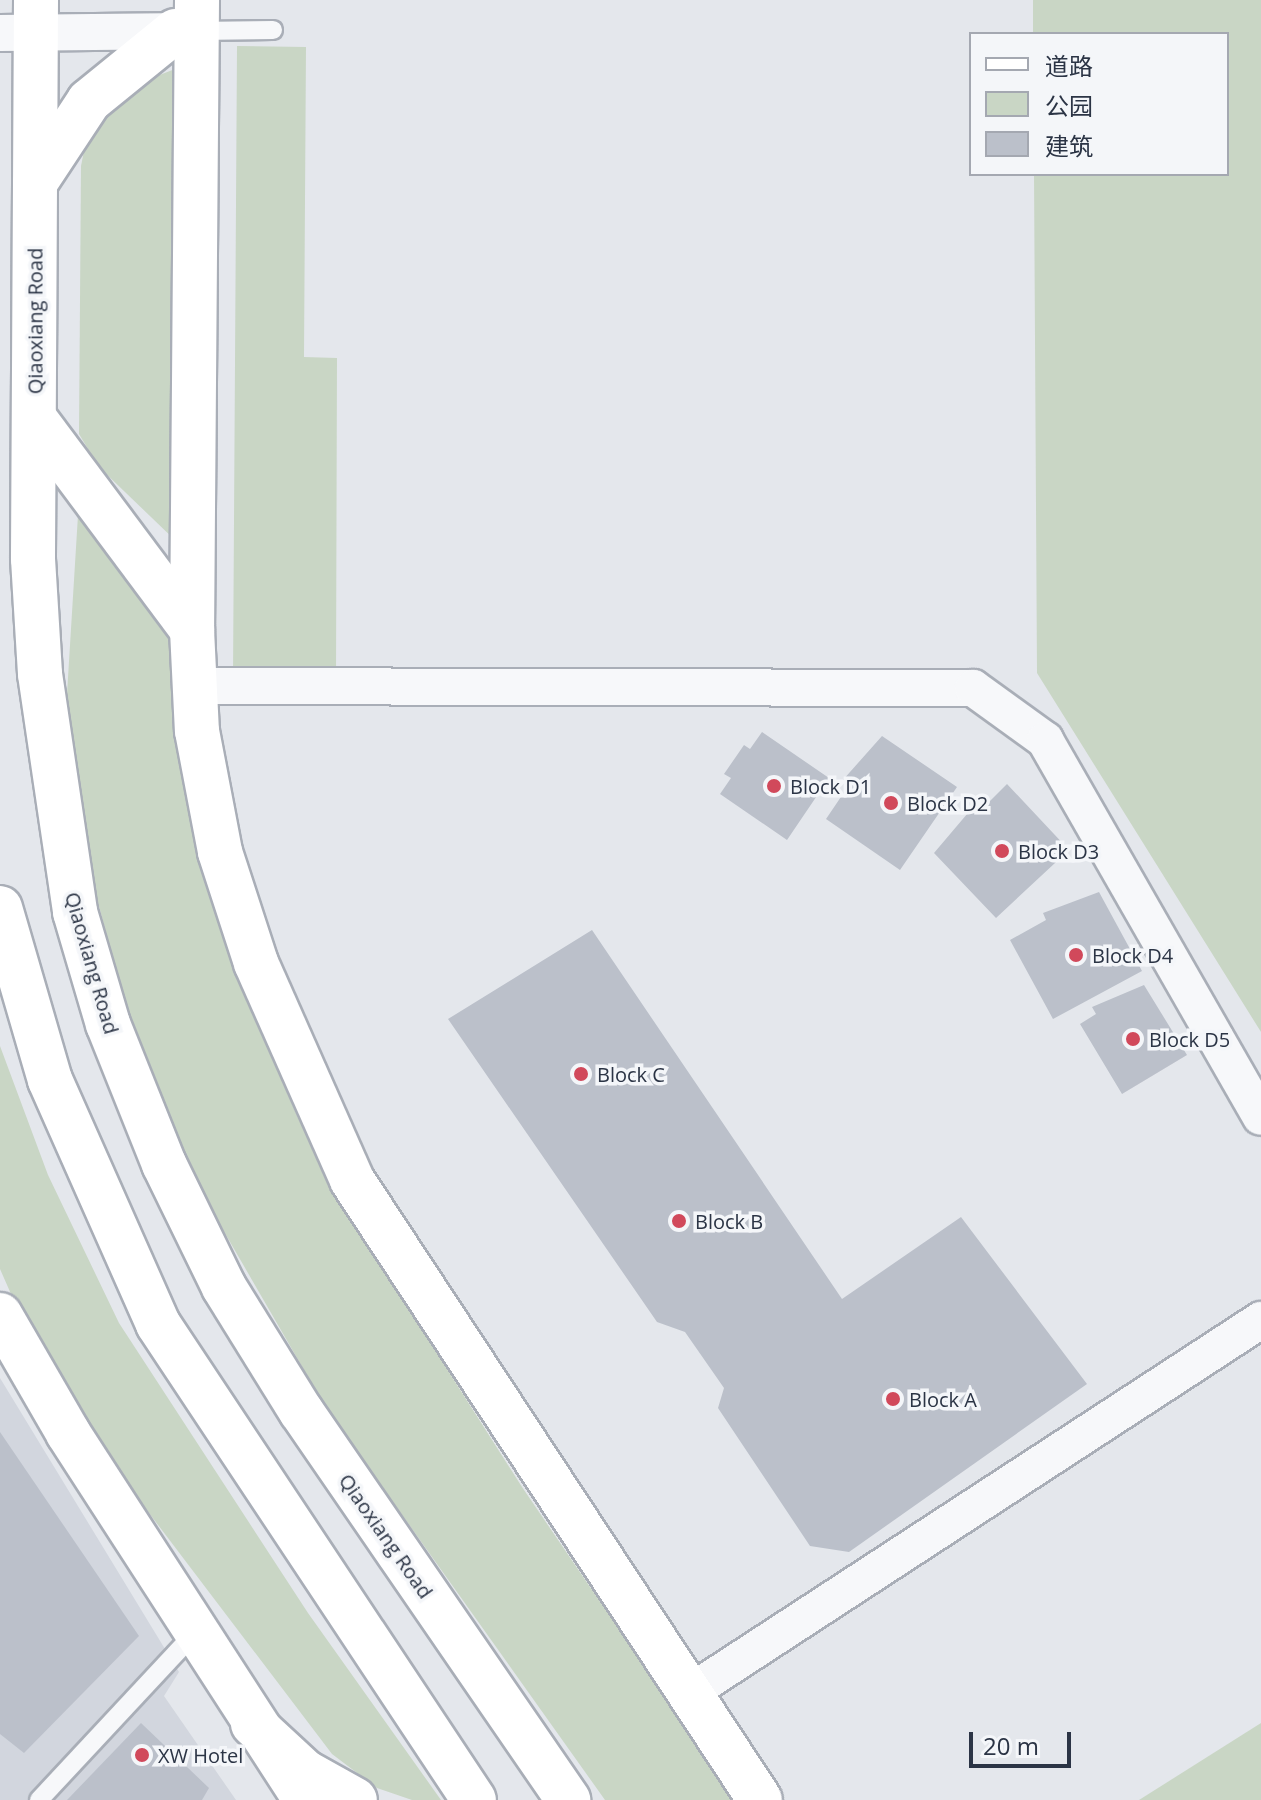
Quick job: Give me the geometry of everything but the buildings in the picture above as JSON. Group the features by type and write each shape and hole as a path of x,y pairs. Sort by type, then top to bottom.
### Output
{"main road":[{"path":"23,191 89,101 189,21"},
{"path":"189,21 192,630 195,686 220,852 256,963 352,1180 760,1800"},
{"name":"Qiaoxiang Road","path":"24,22 23,191 35,419 33,559 52,786 75,912 108,1024 164,1164 224,1287 301,1411 568,1800"},
{"path":"35,419 192,630"},
{"path":"0,908 50,1080 158,1324 474,1800"},
{"path":"0,1315 195,1633 305,1800"},
{"path":"253,1724 305,1772 355,1800"}],"street":[{"path":"24,22 189,21"},
{"path":"195,686 973,688 1045,740 1261,1117"},
{"path":"689,1693 1261,1320"}],"lane":[{"path":"189,21 273,30"},
{"path":"39,1800 195,1633"}],"shaded area":[{"path":"0,1378 179,1672 164,1696 236,1800 0,1800"}],"green space":[{"path":"1033,0 1261,0 1261,1032 1037,673 1034,176 1229,176 1229,32 1033,32"},
{"path":"237,46 306,47 304,357 337,358 336,678 233,677"},
{"path":"175,69 178,543 99,467 79,434 81,166 87,136 99,118 152,78"},
{"path":"86,512 180,640 245,988 297,1116 363,1237 522,1487 735,1800 605,1800 326,1408 200,1190 135,1039 91,877 66,710 78,515"},
{"path":"0,1046 48,1175 119,1323 308,1613 441,1800 412,1800 377,1788 332,1754 108,1459 22,1319 0,1269"},
{"path":"1261,1723 1261,1800 1139,1800"}],"place":[{"name":"Block D1","path":"774,786"},
{"name":"Block D2","path":"891,803"},
{"name":"Block D3","path":"1002,851"},
{"name":"Block D4","path":"1076,955"},
{"name":"Block D5","path":"1133,1039"},
{"name":"Block C","path":"581,1074"},
{"name":"Block B","path":"679,1221"},
{"name":"Block A","path":"893,1399"},
{"name":"XW Hotel","path":"142,1755"}]}
